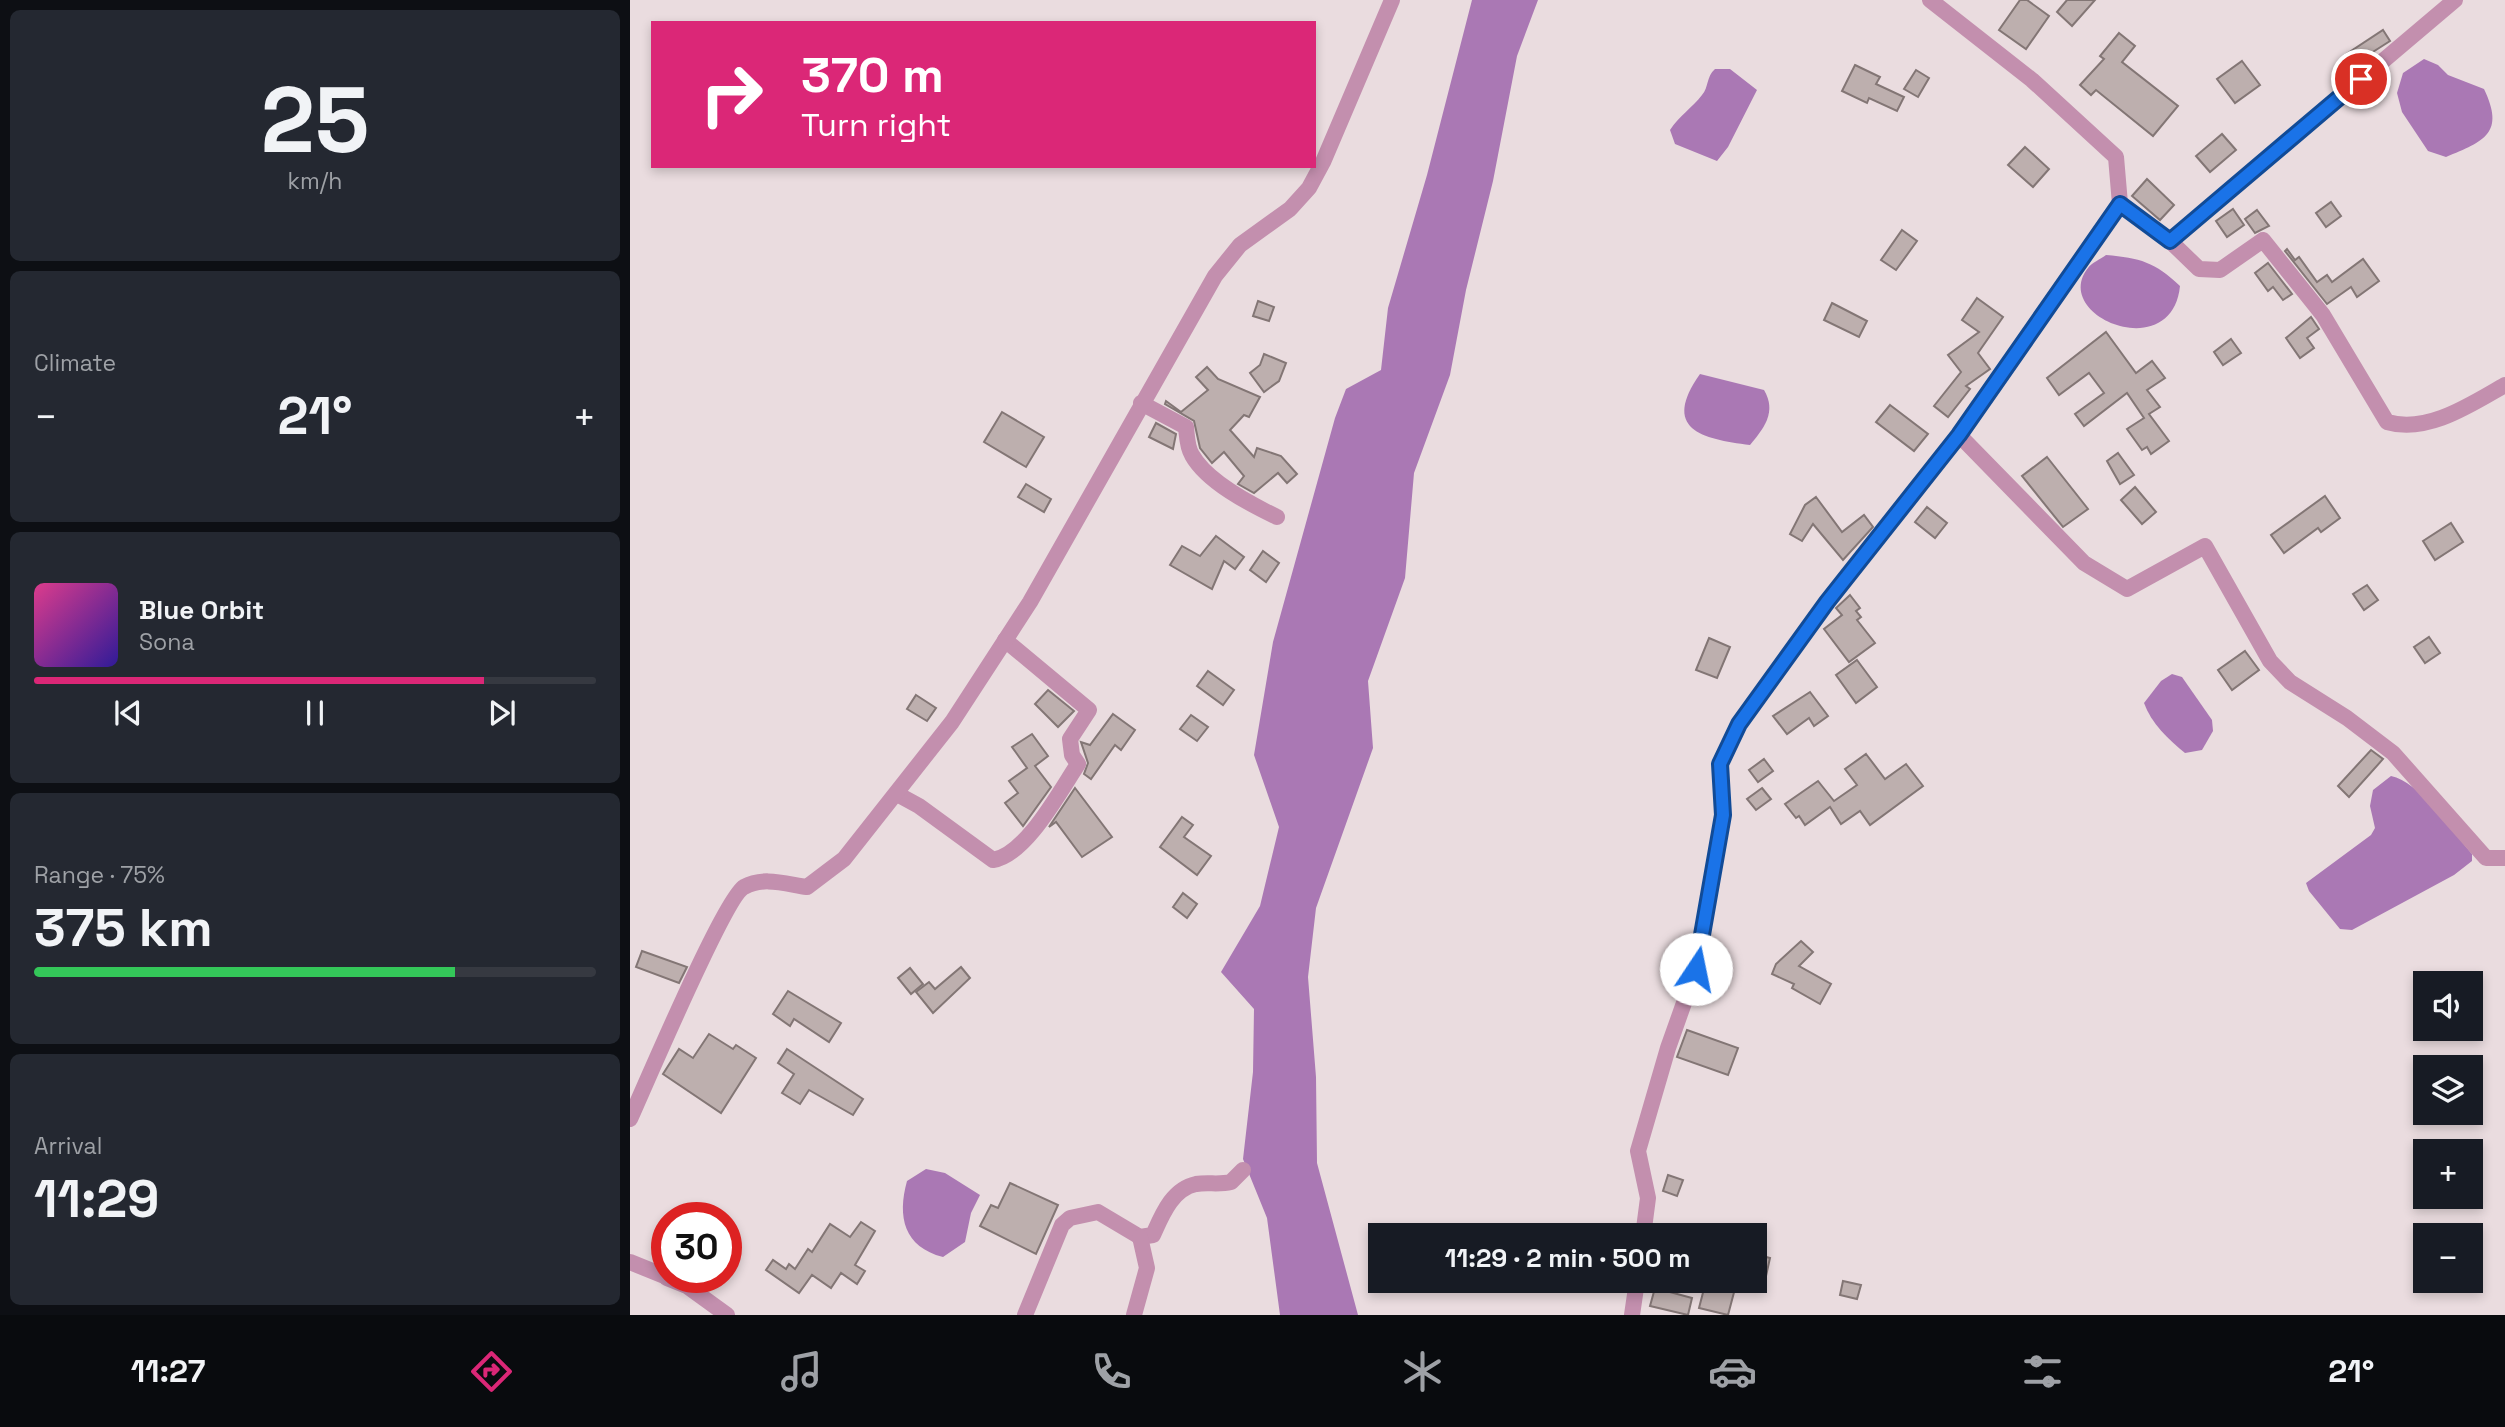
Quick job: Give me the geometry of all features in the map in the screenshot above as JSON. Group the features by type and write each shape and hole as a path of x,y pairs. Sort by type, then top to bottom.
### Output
{"street":[{"path":"630,1119 702,960 741,888 760,880 807,887 844,859 952,722 1030,602 1215,276 1240,245 1290,209 1309,188 1323,162 1392,0"},
{"path":"1645,1223 1648,1198 1638,1151 1668,1048 1696,969 1723,815 1720,764 1739,724 1811,624 1959,435 2120,204 2116,157 2032,80 1930,0"},
{"path":"2170,241 2455,0"},
{"path":"2120,204 2170,241 2199,269 2221,270 2263,240 2323,315 2387,422 2406,428 2457,412 2505,385"},
{"path":"1141,403 1186,427 1190,452 1198,464 1243,500 1277,517"},
{"path":"1959,435 2084,563 2127,589 2205,546 2270,661 2290,682 2347,718 2393,753 2486,858 2505,858"},
{"path":"897,794 919,806 993,860 1003,859 1022,842 1046,812 1078,764 1072,755 1070,739 1089,710 1005,640"},
{"path":"1025,1315 1062,1225 1070,1217 1098,1212 1140,1237 1153,1235 1167,1207 1180,1191 1195,1184 1231,1182 1243,1170"},
{"path":"1134,1315 1147,1268 1140,1237"},
{"path":"630,1262 651,1271"},
{"path":"697,1293 727,1315"},
{"path":"1632,1315 1635,1293"}],"shaded area":[{"path":"1472,0 1538,0 1517,56 1493,181 1466,290 1450,375 1414,473 1405,578 1368,681 1373,748 1316,908 1308,977 1316,1077 1317,1163 1358,1315 1280,1315 1267,1218 1243,1159 1253,1072 1254,1009 1221,972 1260,906 1279,827 1254,755 1273,642 1335,418 1346,389 1381,370 1388,308 1427,175"},
{"path":"2424,59 2438,65 2448,75 2484,89 2490,104 2491,126 2487,134 2471,146 2446,157 2428,151 2402,112 2397,93 2403,73"},
{"path":"1715,69 1730,69 1757,90 1728,147 1717,161 1675,144 1670,130 1702,95"},
{"path":"2106,255 2146,263 2163,271 2180,286 2172,310 2157,324 2137,328 2117,325 2098,316 2085,302 2081,286 2089,266"},
{"path":"1700,374 1764,390 1768,398 1769,413 1764,426 1750,445 1716,439 1692,428 1686,419 1684,407"},
{"path":"2172,674 2182,677 2212,720 2213,731 2202,750 2185,753 2156,724 2144,703 2161,681"},
{"path":"2391,776 2413,787 2424,797 2472,854 2472,861 2454,875 2352,930 2340,929 2309,891 2306,883 2371,835 2375,828 2370,806 2373,790"},
{"path":"926,1169 945,1173 980,1195 971,1213 965,1242 943,1257 920,1246 912,1238 904,1218 907,1181"}],"building":[{"path":"2020,0 2027,0 2049,16 2026,49 1999,30"},
{"path":"2067,0 2095,0 2072,26 2057,12"},
{"path":"2383,30 2390,41 2365,57 2367,60 2356,70 2345,55"},
{"path":"2119,33 2135,46 2122,62 2178,106 2153,136 2096,90 2091,95 2080,85 2104,59 2100,56"},
{"path":"2242,61 2260,85 2235,103 2217,79"},
{"path":"1855,65 1880,77 1876,84 1904,97 1897,111 1869,98 1867,103 1842,91"},
{"path":"1916,70 1929,78 1918,97 1904,89"},
{"path":"2222,134 2236,150 2210,172 2196,156"},
{"path":"2025,147 2049,169 2033,187 2008,165"},
{"path":"2147,179 2174,205 2160,220 2132,196"},
{"path":"2331,202 2341,216 2326,227 2316,213"},
{"path":"2233,209 2244,225 2227,237 2216,221"},
{"path":"2257,210 2269,226 2255,233 2245,219"},
{"path":"1902,230 1917,241 1896,270 1881,260"},
{"path":"2287,249 2295,260 2299,257 2317,282 2327,275 2332,282 2363,259 2379,281 2357,297 2351,287 2327,304 2285,251"},
{"path":"2268,263 2292,294 2283,300 2273,287 2268,291 2255,273"},
{"path":"1977,298 2003,317 1978,353 1990,369 1966,386 1970,389 1948,417 1934,406 1961,372 1948,355 1979,332 1962,320"},
{"path":"1258,301 1274,307 1269,321 1253,316"},
{"path":"1832,303 1867,321 1859,337 1824,320"},
{"path":"2311,317 2319,329 2307,338 2314,348 2300,358 2286,338"},
{"path":"2106,332 2136,373 2152,361 2165,378 2147,390 2160,407 2149,414 2169,441 2151,454 2147,447 2142,450 2127,429 2144,418 2127,393 2084,426 2075,414 2104,393 2089,373 2059,395 2047,378"},
{"path":"2231,339 2241,353 2223,365 2214,352"},
{"path":"1264,354 1286,363 1279,381 1264,392 1250,373 1260,365"},
{"path":"1207,367 1218,379 1260,397 1249,417 1244,415 1230,430 1254,457 1257,448 1281,456 1297,474 1287,483 1278,473 1254,493 1238,484 1244,476 1224,452 1212,463 1200,448 1194,421 1165,404 1166,401 1181,412 1208,390 1196,377"},
{"path":"1890,405 1928,434 1914,451 1876,422"},
{"path":"1002,412 1044,437 1026,467 984,442"},
{"path":"1156,423 1176,434 1173,449 1149,437"},
{"path":"2118,453 2134,475 2120,484 2107,461"},
{"path":"2047,457 2088,509 2063,527 2022,476"},
{"path":"1026,484 1051,499 1044,512 1018,497"},
{"path":"2135,487 2156,512 2142,524 2121,500"},
{"path":"2325,496 2340,518 2321,532 2318,528 2284,553 2271,535"},
{"path":"1816,497 1842,532 1864,515 1873,527 1843,560 1813,524 1802,541 1790,534 1805,505"},
{"path":"1927,507 1947,523 1935,538 1915,522"},
{"path":"2451,523 2463,542 2435,560 2423,541"},
{"path":"1216,536 1244,557 1235,569 1224,561 1212,589 1170,565 1182,546 1200,556"},
{"path":"1263,551 1279,563 1266,582 1250,570"},
{"path":"2367,585 2378,600 2364,610 2353,594"},
{"path":"1850,595 1860,608 1856,611 1861,617 1857,620 1875,643 1849,662 1824,629 1842,615 1836,608"},
{"path":"2429,637 2440,653 2425,663 2414,647"},
{"path":"1709,638 1730,647 1717,678 1696,670"},
{"path":"2245,651 2259,670 2232,690 2218,670"},
{"path":"1857,660 1877,687 1856,703 1836,675"},
{"path":"1208,671 1234,690 1223,705 1197,686"},
{"path":"1048,690 1074,711 1058,727 1035,704"},
{"path":"1810,692 1828,716 1814,726 1809,718 1787,734 1773,716"},
{"path":"916,695 936,708 927,721 907,709"},
{"path":"1113,714 1135,730 1121,750 1115,745 1091,779 1084,774 1088,763 1081,742 1090,745"},
{"path":"1191,715 1208,727 1197,741 1180,729"},
{"path":"1032,734 1048,756 1035,766 1051,787 1023,826 1005,803 1018,793 1009,781 1027,768 1012,747"},
{"path":"2371,750 2383,759 2349,797 2338,786"},
{"path":"1866,754 1885,779 1906,764 1923,786 1870,825 1860,811 1841,824 1830,807 1805,825 1785,804 1818,781 1834,801 1857,785 1845,769"},
{"path":"1764,759 1773,771 1758,782 1749,770"},
{"path":"1075,788 1112,837 1082,857 1056,822 1049,827"},
{"path":"1762,788 1771,799 1756,810 1747,799"},
{"path":"1182,817 1193,825 1184,837 1211,856 1197,875 1160,847"},
{"path":"1183,893 1197,904 1187,918 1173,907"},
{"path":"1801,941 1813,952 1799,966 1831,984 1820,1004 1792,988 1794,984 1772,974 1776,964"},
{"path":"642,951 687,967 679,983 636,967"},
{"path":"961,967 970,978 933,1013 916,992 929,982 935,989"},
{"path":"910,968 923,984 911,994 898,978"},
{"path":"788,991 841,1023 829,1042 794,1019 790,1026 773,1014"},
{"path":"1687,1030 1738,1048 1728,1075 1677,1057"},
{"path":"709,1034 733,1049 736,1045 756,1058 721,1113 663,1074 679,1049 693,1058"},
{"path":"787,1049 863,1099 853,1115 809,1090 800,1104 782,1093 794,1074 778,1063"},
{"path":"1668,1175 1683,1180 1677,1196 1663,1191"},
{"path":"1010,1183 1058,1205 1036,1254 980,1226 991,1205 998,1208"},
{"path":"861,1222 875,1231 855,1265 865,1271 857,1284 841,1273 831,1288 812,1275 799,1293 766,1270 773,1260 786,1269 789,1264 795,1269 808,1249 812,1252 830,1224 850,1237"},
{"path":"1843,1281 1861,1285 1857,1299 1840,1295"},
{"path":"1654,1293 1674,1293 1692,1298 1688,1315 1650,1306"},
{"path":"1703,1293 1734,1293 1728,1315 1699,1308"}],"route":[{"path":"1696,969 1723,815 1720,764 1739,724 1827,602 1959,435 2120,204 2170,241 2361,79"}]}
